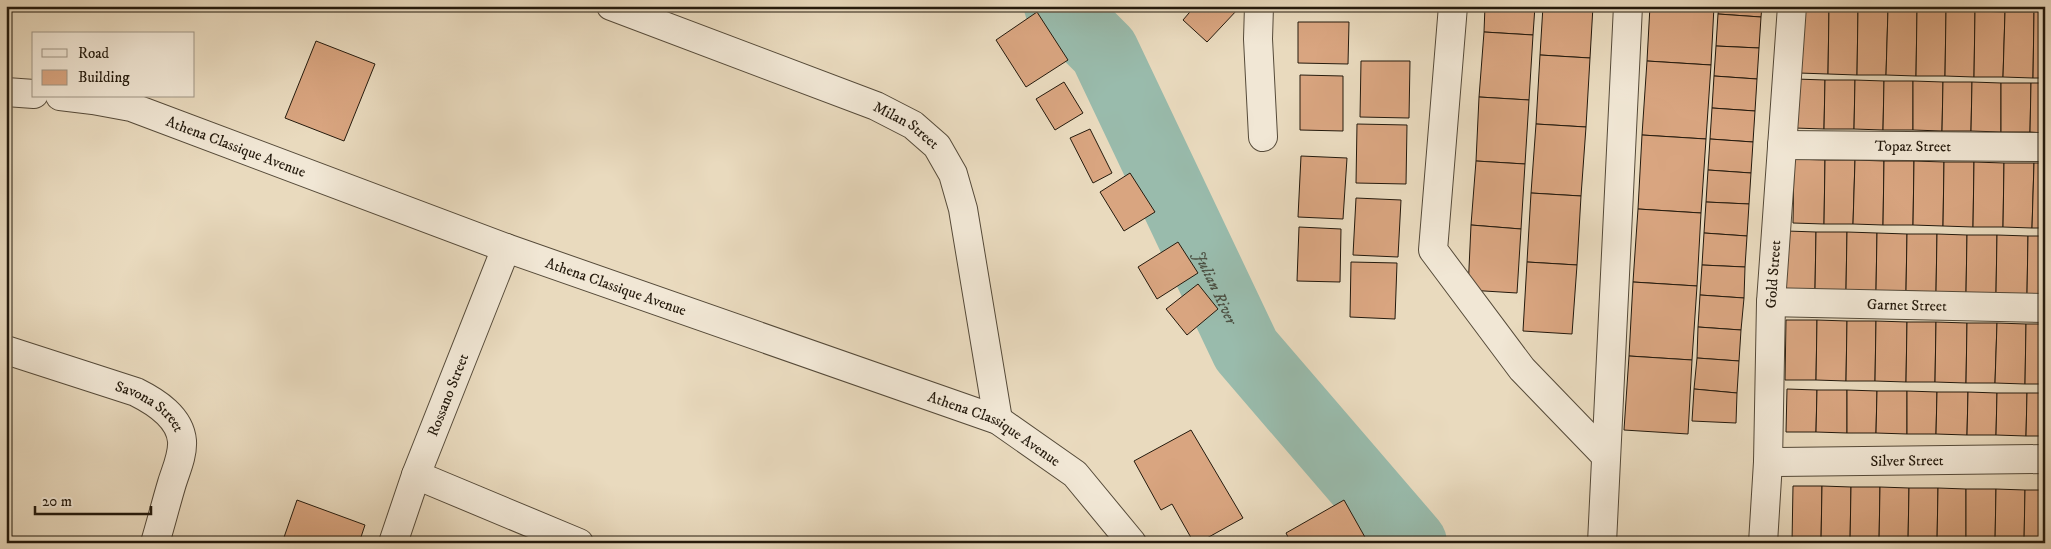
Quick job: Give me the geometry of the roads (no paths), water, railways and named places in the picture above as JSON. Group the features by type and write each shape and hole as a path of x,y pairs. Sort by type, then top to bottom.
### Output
{"street":[{"name":"Milan Street","path":"611,6 876,106 913,126 937,146 952,174 963,209 998,420"},
{"path":"1259,6 1258,40 1263,137"},
{"path":"1453,6 1434,250 1522,369 1606,456"},
{"path":"1602,543 1628,6"},
{"name":"Gold Street","path":"1763,543 1768,462 1771,302 1792,6"},
{"path":"6,92 32,94"},
{"name":"Athena Classique Avenue","path":"76,98 131,107 506,248 998,420 1075,474 1132,543"},
{"name":"Topaz Street","path":"1782,145 2045,147"},
{"name":"Rossano Street","path":"394,543 416,475 506,248"},
{"name":"Garnet Street","path":"1771,302 2045,308"},
{"name":"Savona Street","path":"6,350 136,392 152,400 167,412 178,426 182,442 179,460 155,543"},
{"name":"Silver Street","path":"1768,462 2045,459"},
{"path":"416,475 579,543"}],"waterway":[{"name":"Julian River","path":"1059,6 1104,51 1246,350 1412,543"}]}
